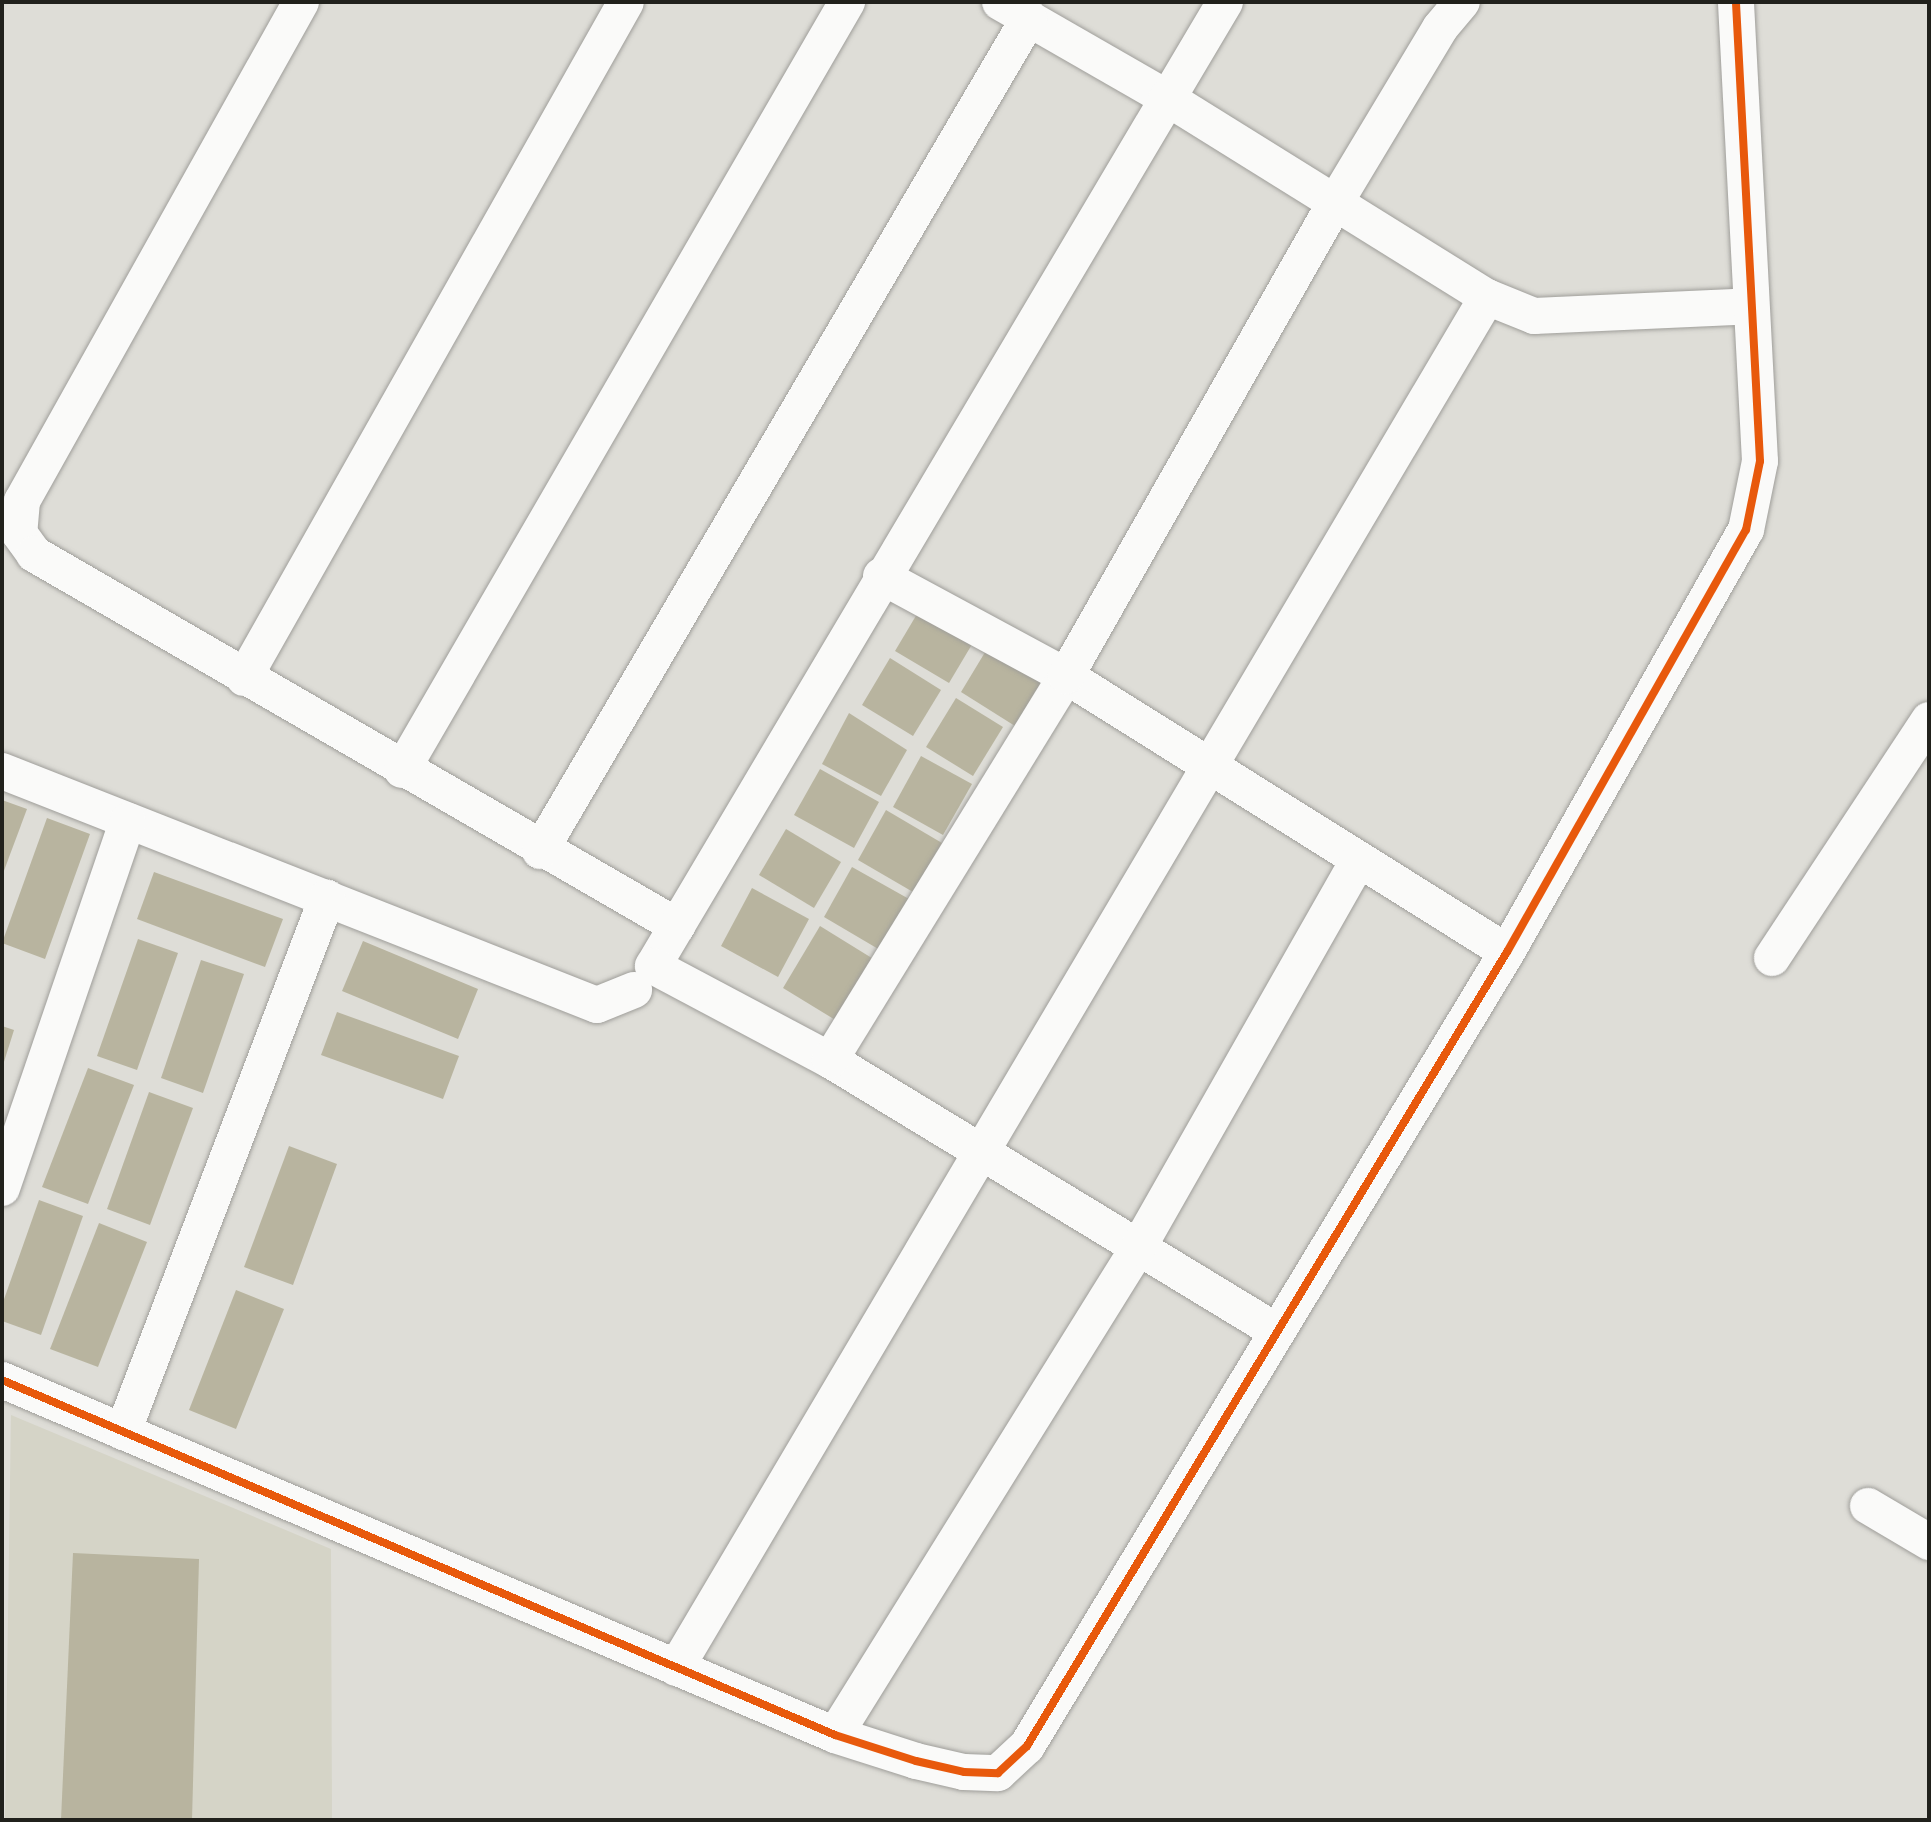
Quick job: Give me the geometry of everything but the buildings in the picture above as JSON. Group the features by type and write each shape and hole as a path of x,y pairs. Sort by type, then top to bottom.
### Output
{"street":[{"path":"301,2 22,501 19,533 34,554 540,851 677,926"},
{"path":"244,678 626,2"},
{"path":"402,770 847,2"},
{"path":"1225,2 881,576 653,966 830,1060 1276,1331"},
{"path":"830,1060 1066,676 1335,203 1440,28 1462,2"},
{"path":"2,1380 835,1735 964,1772 998,1773 1027,1746 1507,952 1746,530 1760,461 1736,2"},
{"path":"540,851 1014,10 1167,98 1487,297 1534,316 1751,306"},
{"path":"676,1668 1487,297"},
{"path":"881,576 1066,676 1507,952"},
{"path":"1772,958 1929,720"},
{"path":"2,771 597,1005 634,990"},
{"path":"2,1188 128,821"},
{"path":"835,1735 1138,1248 1359,859"},
{"path":"123,1432 327,898"},
{"path":"1868,1506 1929,1542"}],"shaded area":[{"path":"11,1415 331,1549 332,1820 5,1820"}],"cycle path":[{"path":"2,1380 835,1735 916,1761 964,1772 998,1773 1027,1746 1507,952 1746,530 1760,461 1736,2"}]}
